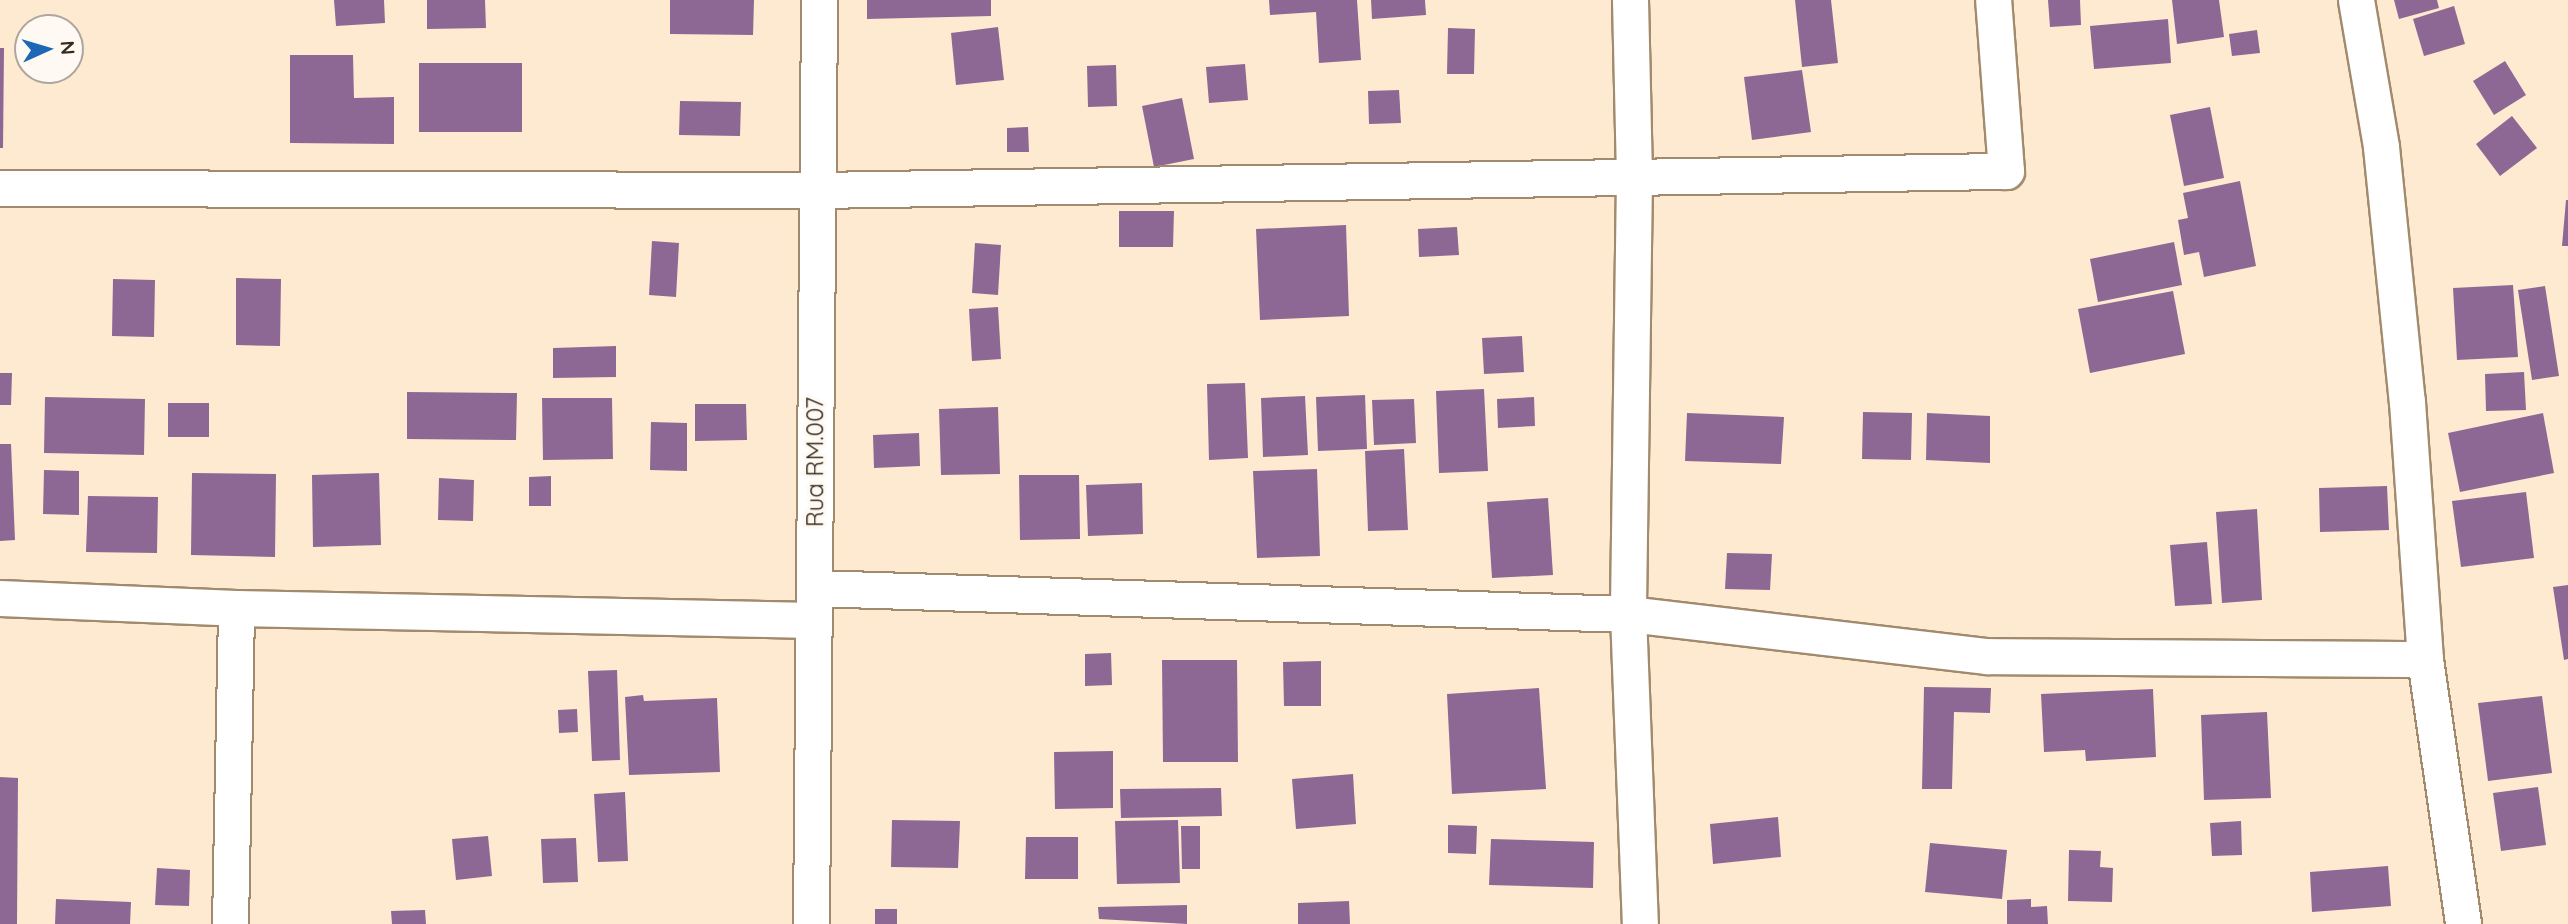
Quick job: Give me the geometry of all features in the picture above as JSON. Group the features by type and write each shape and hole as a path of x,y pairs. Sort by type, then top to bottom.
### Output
{"street":[{"name":"Rua RM.007","path":"811,924 819,0"},
{"path":"1630,0 1634,177 1628,614 1640,924"},
{"path":"0,188 817,190 2006,171 1993,0"},
{"path":"2356,0 2382,160 2407,402 2425,659 2463,924"},
{"path":"0,598 236,608 814,604 1628,614 1987,656 2425,659"},
{"path":"230,924 236,608"}],"building":[{"path":"334,0 384,0 385,23 336,26"},
{"path":"427,0 485,0 486,28 427,29"},
{"path":"670,0 754,0 753,35 670,34"},
{"path":"867,0 991,0 991,16 867,19"},
{"path":"1269,0 1357,0 1361,60 1319,63 1316,12 1270,15"},
{"path":"1371,0 1425,0 1426,15 1372,19"},
{"path":"1795,0 1831,0 1838,63 1802,67"},
{"path":"2048,0 2080,0 2081,25 2050,27"},
{"path":"2172,0 2219,0 2224,37 2177,44"},
{"path":"2394,0 2437,0 2439,8 2399,19"},
{"path":"2454,6 2465,44 2424,56 2413,19"},
{"path":"2168,19 2171,63 2094,69 2090,26"},
{"path":"998,27 1004,80 956,85 951,33"},
{"path":"1448,28 1475,29 1474,74 1447,74"},
{"path":"2257,30 2260,53 2232,56 2229,34"},
{"path":"0,48 4,48 3,148 0,148"},
{"path":"290,55 353,55 354,98 394,97 394,144 290,143"},
{"path":"2505,61 2526,95 2494,115 2473,81"},
{"path":"419,63 522,63 522,132 419,132"},
{"path":"1245,64 1248,100 1209,103 1206,67"},
{"path":"1116,65 1117,106 1088,107 1087,66"},
{"path":"1802,70 1811,132 1752,140 1744,77"},
{"path":"1399,90 1401,123 1369,124 1368,91"},
{"path":"1182,98 1194,159 1154,167 1142,106"},
{"path":"680,101 741,102 740,136 679,135"},
{"path":"2210,107 2224,178 2184,186 2170,115"},
{"path":"2512,116 2537,148 2500,176 2476,144"},
{"path":"1028,127 1029,152 1007,152 1007,128"},
{"path":"2240,181 2256,266 2204,277 2199,252 2184,255 2178,220 2188,218 2183,193"},
{"path":"2566,200 2568,246 2562,246"},
{"path":"1119,211 1174,211 1173,247 1119,247"},
{"path":"1346,225 1349,316 1260,320 1256,229"},
{"path":"1457,227 1459,255 1419,257 1418,229"},
{"path":"652,241 679,243 676,297 649,295"},
{"path":"2174,242 2182,285 2098,302 2090,259"},
{"path":"975,243 1001,245 998,295 972,293"},
{"path":"236,278 281,279 280,346 236,345"},
{"path":"113,279 155,280 154,337 112,336"},
{"path":"2513,285 2518,357 2457,360 2453,288"},
{"path":"2545,286 2559,376 2532,380 2518,290"},
{"path":"2173,291 2185,354 2090,373 2078,309"},
{"path":"998,307 1001,359 972,361 969,309"},
{"path":"1522,336 1524,372 1484,374 1482,338"},
{"path":"616,346 616,377 553,378 553,348"},
{"path":"2524,372 2526,410 2486,411 2485,374"},
{"path":"0,373 12,373 11,405 0,405"},
{"path":"1245,383 1248,458 1209,460 1207,384"},
{"path":"1484,389 1488,471 1439,473 1436,391"},
{"path":"407,392 517,393 516,440 407,439"},
{"path":"1365,395 1367,449 1318,451 1316,397"},
{"path":"1305,396 1308,455 1263,457 1261,398"},
{"path":"45,397 145,399 144,455 44,453"},
{"path":"1534,397 1535,426 1498,428 1497,399"},
{"path":"542,398 612,398 613,459 543,460"},
{"path":"1414,399 1416,443 1374,445 1372,400"},
{"path":"168,403 209,403 209,437 168,437"},
{"path":"695,404 746,404 747,440 695,441"},
{"path":"998,407 1000,474 941,475 939,409"},
{"path":"1863,412 1912,413 1911,460 1862,459"},
{"path":"1687,413 1784,417 1781,464 1685,461"},
{"path":"1927,413 1990,416 1990,463 1926,460"},
{"path":"2543,413 2554,473 2460,492 2448,433"},
{"path":"651,422 687,423 687,471 650,470"},
{"path":"919,433 920,466 874,468 873,435"},
{"path":"0,444 11,444 15,540 0,541"},
{"path":"1404,449 1408,530 1368,531 1365,451"},
{"path":"1317,469 1320,556 1257,558 1253,471"},
{"path":"44,470 79,471 79,515 43,514"},
{"path":"192,473 276,474 275,557 191,555"},
{"path":"379,473 381,545 313,547 312,475"},
{"path":"1019,475 1079,475 1080,539 1020,540"},
{"path":"551,476 551,506 529,506 529,477"},
{"path":"439,478 474,480 473,521 438,520"},
{"path":"1142,483 1143,534 1088,536 1086,485"},
{"path":"2387,486 2389,530 2320,532 2319,488"},
{"path":"2526,492 2534,558 2461,567 2452,501"},
{"path":"88,496 158,497 157,553 86,552"},
{"path":"1548,498 1553,575 1492,578 1487,502"},
{"path":"2257,509 2262,600 2222,603 2216,512"},
{"path":"2207,542 2212,604 2175,606 2170,545"},
{"path":"1727,553 1772,554 1770,590 1725,589"},
{"path":"2568,585 2568,659 2564,660 2553,587"},
{"path":"1111,653 1112,685 1085,686 1085,654"},
{"path":"1162,660 1237,660 1238,762 1163,762"},
{"path":"1321,661 1321,706 1284,706 1283,662"},
{"path":"617,670 620,760 592,761 588,671"},
{"path":"1924,687 1991,688 1990,713 1954,712 1952,789 1922,789"},
{"path":"1539,688 1546,789 1452,794 1447,694"},
{"path":"2153,689 2156,757 2086,761 2085,750 2044,752 2041,694"},
{"path":"643,695 644,701 717,698 720,772 629,775 625,697"},
{"path":"2542,696 2552,773 2488,781 2478,703"},
{"path":"577,709 578,732 559,733 558,710"},
{"path":"2267,712 2271,798 2204,800 2201,715"},
{"path":"1113,751 1113,808 1055,809 1054,752"},
{"path":"1353,774 1356,824 1296,829 1292,779"},
{"path":"0,777 18,778 17,924 0,924"},
{"path":"2538,787 2546,845 2501,851 2493,793"},
{"path":"1221,788 1222,816 1121,818 1120,789"},
{"path":"625,792 628,861 598,862 594,794"},
{"path":"1778,817 1781,857 1713,864 1710,824"},
{"path":"892,820 960,821 958,868 891,867"},
{"path":"1178,820 1180,883 1117,884 1115,821"},
{"path":"2241,821 2242,855 2212,856 2210,823"},
{"path":"1448,825 1477,826 1476,854 1448,853"},
{"path":"1181,826 1200,826 1200,869 1182,869"},
{"path":"488,836 492,876 456,880 452,839"},
{"path":"1026,837 1078,837 1078,879 1025,879"},
{"path":"576,838 578,882 543,883 541,839"},
{"path":"1491,839 1594,842 1593,888 1489,885"},
{"path":"1930,843 2007,850 2002,899 1925,892"},
{"path":"2069,850 2101,851 2100,867 2113,868 2112,902 2068,901"},
{"path":"2388,866 2391,906 2312,912 2310,872"},
{"path":"157,868 190,870 189,906 155,905"},
{"path":"56,899 131,902 130,924 55,924"},
{"path":"2031,899 2031,907 2047,906 2048,924 2007,924 2007,900"},
{"path":"1349,901 1350,924 1298,924 1298,903"},
{"path":"1187,905 1187,924 1099,919 1098,907"},
{"path":"875,909 897,909 897,924 875,924"},
{"path":"425,910 426,924 392,924 391,911"}]}
